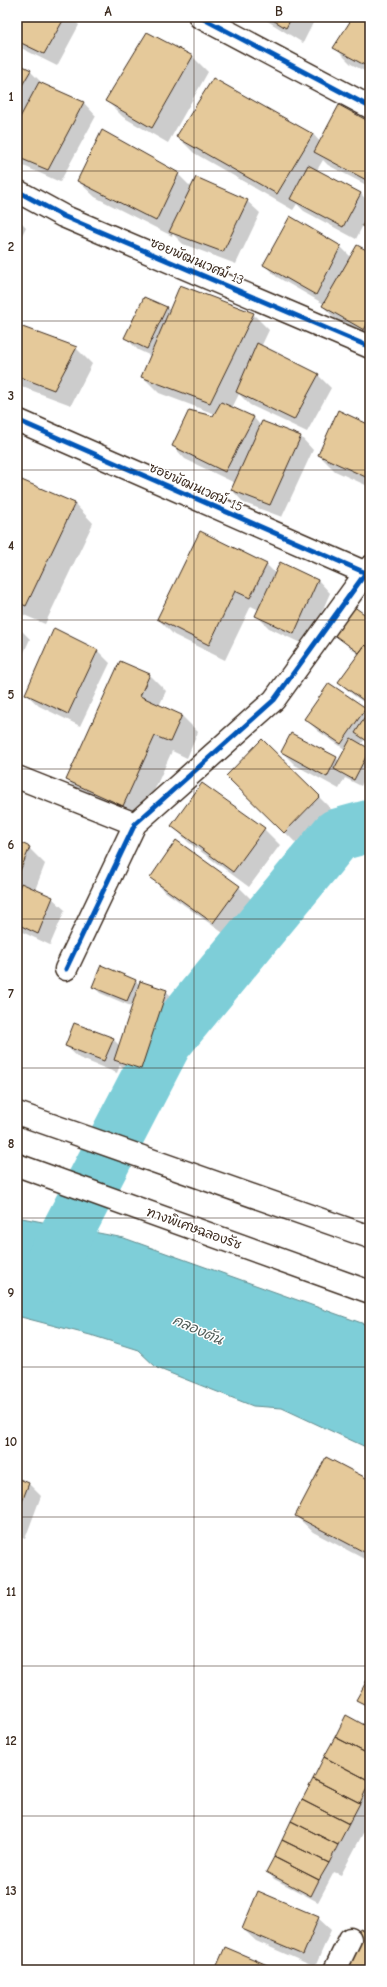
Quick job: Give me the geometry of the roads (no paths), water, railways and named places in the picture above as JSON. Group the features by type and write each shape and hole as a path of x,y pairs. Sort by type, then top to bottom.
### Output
{"main road":[{"path":"200,17 370,108"},
{"name":"ซอยพัฒนเวศม์ 13","path":"17,191 63,216 370,347"},
{"name":"ซอยพัฒนเวศม์ 15","path":"17,420 368,570"},
{"path":"66,969 135,824 274,700 368,570"},
{"path":"17,777 135,824"},
{"path":"17,1113 370,1237"},
{"name":"ทางพิเศษฉลองรัช","path":"17,1165 370,1292"},
{"path":"335,1970 350,1939"}],"water":[{"name":"คลองตัน","path":"17,1217 124,1238 370,1326 370,1449 282,1408 253,1406 157,1368 138,1350 94,1336 17,1316"}],"waterway":[{"path":"44,1277 166,1042 337,835 370,826"}]}
